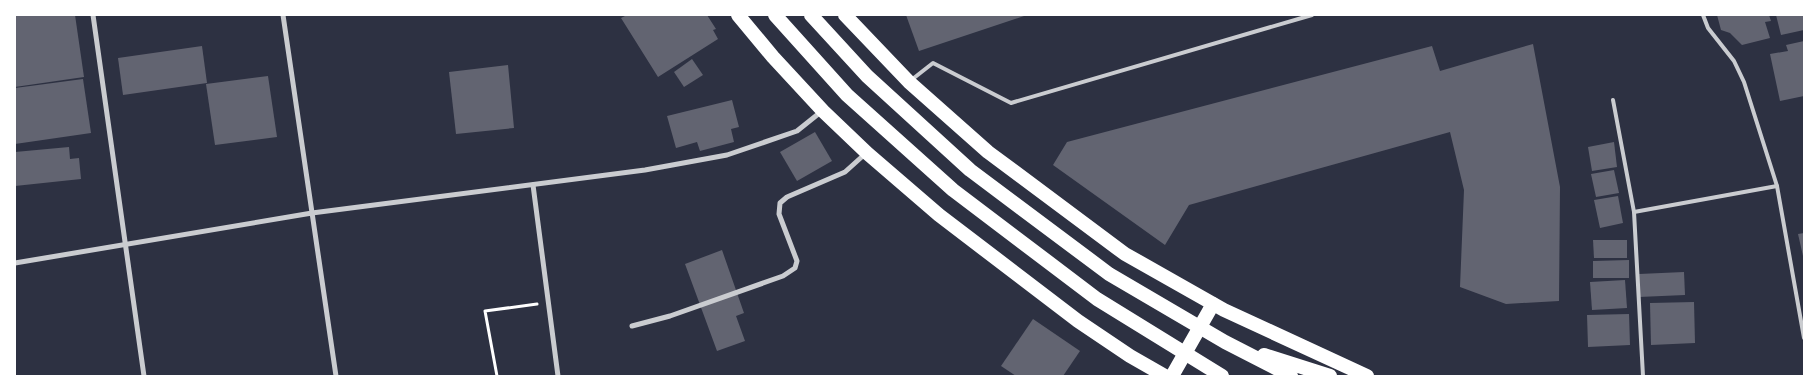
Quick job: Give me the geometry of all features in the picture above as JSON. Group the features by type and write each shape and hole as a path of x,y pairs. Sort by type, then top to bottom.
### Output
{"highway":[{"path":"738,15 773,57 823,111 866,153 939,216 1078,322 1165,376"},
{"path":"775,15 847,95 952,190 1097,299 1222,376"},
{"path":"811,15 866,76 970,170 1109,274 1225,342 1291,376"},
{"path":"845,15 909,82 988,152 1125,254 1213,304 1367,376"},
{"path":"1172,376 1213,304"},
{"path":"1225,342 1330,376"},
{"path":"1322,376 1330,359"},
{"path":"1209,367 1230,376"}],"street":[{"path":"93,15 144,376"},
{"path":"282,15 336,376"},
{"path":"15,263 312,213 645,170 727,155 797,131 823,111"},
{"path":"632,326 670,316 731,295 783,276 795,268 797,261 779,214 780,203 787,197 845,172 866,153"},
{"path":"533,185 558,376"}],"lane":[{"path":"909,82 933,63 1011,103 1312,15"},
{"path":"1702,15 1708,28 1734,61 1744,82 1777,186 1804,338"},
{"path":"1612,100 1634,212 1643,376"},
{"path":"1634,212 1777,186"}],"path":[{"path":"497,376 485,311 548,303"}],"building":[{"path":"15,15 75,15 84,77 15,87"},
{"path":"627,15 707,15 716,29 713,30 718,39 658,77 621,18"},
{"path":"906,15 1027,15 919,51"},
{"path":"1717,15 1769,15 1771,21 1765,22 1770,38 1742,45 1730,33 1721,30"},
{"path":"1776,15 1804,15 1804,30 1781,35"},
{"path":"1804,41 1804,96 1780,101 1770,54 1788,51 1786,45"},
{"path":"1533,44 1560,187 1559,301 1506,304 1460,287 1464,190 1450,132 1189,205 1165,245 1053,165 1067,142 1432,46 1440,71"},
{"path":"202,46 207,83 123,95 118,58"},
{"path":"692,59 703,75 684,87 674,72"},
{"path":"508,65 514,128 456,134 449,72"},
{"path":"268,76 277,137 215,145 206,84"},
{"path":"83,79 91,133 15,144 15,88"},
{"path":"732,100 739,127 731,129 734,142 700,151 697,142 676,148 667,116"},
{"path":"815,132 832,161 797,181 780,152"},
{"path":"1614,142 1617,167 1592,171 1588,147"},
{"path":"69,147 70,159 79,158 81,179 15,186 15,152"},
{"path":"1614,170 1619,193 1596,197 1591,174"},
{"path":"1618,196 1623,223 1600,228 1594,200"},
{"path":"1804,233 1804,256 1803,256 1798,234"},
{"path":"1593,240 1627,240 1627,258 1594,258"},
{"path":"722,250 744,313 736,316 745,341 717,351 685,264"},
{"path":"1629,260 1629,278 1593,278 1593,261"},
{"path":"1684,272 1685,295 1639,297 1639,274"},
{"path":"1625,280 1627,308 1592,310 1590,282"},
{"path":"1694,302 1695,343 1651,345 1650,303"},
{"path":"1629,314 1630,345 1588,347 1587,315"},
{"path":"1033,319 1080,351 1063,376 1016,376 1001,366"}]}
